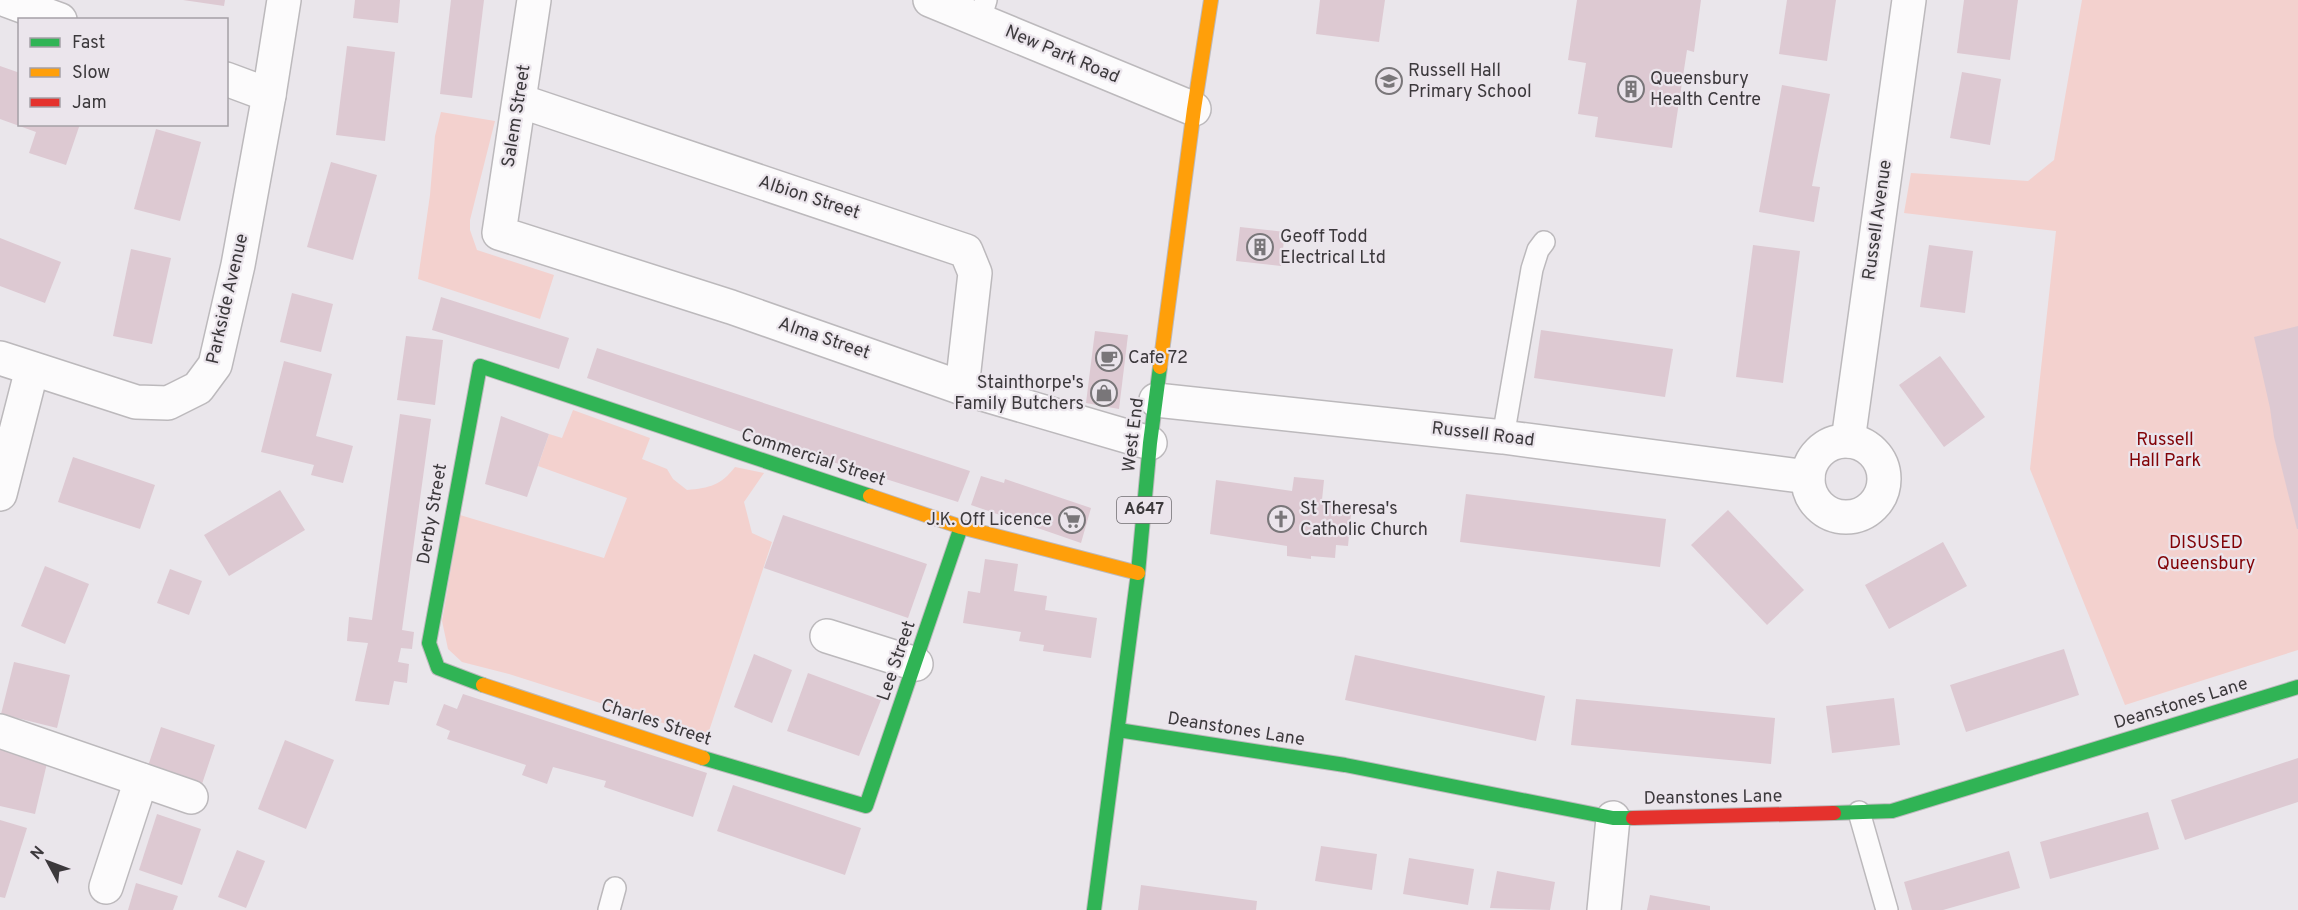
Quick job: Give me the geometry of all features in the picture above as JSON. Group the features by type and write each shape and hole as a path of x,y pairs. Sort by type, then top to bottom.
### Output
{"street":[{"path":"6,0 55,18"},
{"name":"Parkside Avenue","path":"0,358 136,402 168,403 198,388 215,365 238,265 284,0"},
{"name":"Salem Street","path":"499,233 534,0"},
{"name":"New Park Road","path":"930,0 983,10 1194,109"},
{"name":"West End","path":"1094,910 1138,573 1150,443 1194,109 1211,0"},
{"name":"Russell Avenue","path":"1848,441 1909,0"},
{"path":"228,80 269,94"},
{"name":"Albion Street","path":"520,101 966,251 975,273 962,388"},
{"name":"Alma Street","path":"499,233 731,307 962,388 1150,443"},
{"name":"Commercial Street","path":"480,366 961,527 1138,573"},
{"name":"Derby Street","path":"438,668 429,643 480,366"},
{"path":"0,494 32,369"},
{"name":"Russell Road","path":"1156,400 1503,437 1808,477"},
{"path":"1848,441 1862,444 1873,452 1881,463 1884,484 1875,503 1866,512 1849,517 1836,516 1816,502 1810,490 1808,477 1815,457 1824,448 1835,442 1848,441"},
{"name":"Lee Street","path":"866,807 961,527"},
{"path":"826,636 916,664"},
{"name":"Charles Street","path":"438,668 457,677 714,761 866,807"},
{"name":"Deanstones Lane","path":"1118,730 1344,765 1612,818 1799,815 1892,810 2298,687"},
{"path":"0,731 191,797"},
{"path":"106,887 141,780"},
{"path":"1604,910 1612,818"}],"lane":[{"path":"1503,437 1532,269 1538,250 1544,242"},
{"path":"1859,812 1887,910"},
{"path":"609,910 615,888"}],"green space":[{"name":"Russell Hall Park","path":"2082,0 2298,0 2298,650 2125,705 2030,469 2056,231 1904,213 1911,173 2028,181 2054,160"},
{"path":"441,112 495,121 470,220 470,230 477,250 554,275 540,319 418,279 430,195 435,136"},
{"path":"573,410 650,438 642,459 667,469 673,479 687,490 714,485 725,478 735,467 764,473 744,502 752,533 772,542 707,737 509,674 462,662 448,649 442,621 460,515 604,558 627,498 538,466 549,434 562,438"}],"building":[{"path":"183,0 225,0 224,6"},
{"path":"355,0 400,0 398,23 353,18"},
{"path":"451,0 484,0 472,98 440,94"},
{"path":"1320,0 1385,0 1379,42 1316,34"},
{"name":"Queensbury Health Centre","path":"1577,0 1701,0 1694,52 1687,50 1672,148 1595,137 1598,117 1578,114 1586,63 1568,60"},
{"path":"1787,0 1836,0 1827,61 1779,54"},
{"path":"1964,0 2018,0 2010,60 1957,53"},
{"path":"347,46 395,52 385,141 336,135"},
{"path":"0,66 18,72 18,126 0,119"},
{"path":"1962,72 2001,79 1990,145 1950,138"},
{"path":"1782,85 1830,94 1812,186 1820,187 1814,222 1759,212"},
{"path":"19,126 79,126 66,165 29,153 36,132"},
{"path":"156,129 201,142 180,221 134,209"},
{"path":"331,162 377,175 353,260 307,247"},
{"name":"Geoff Todd Electrical Ltd","path":"1240,227 1285,232 1281,266 1236,261"},
{"path":"0,238 61,262 45,303 0,286"},
{"path":"1753,245 1800,251 1783,383 1736,377"},
{"path":"1929,245 1973,251 1965,313 1920,307"},
{"path":"131,249 171,258 152,344 113,336"},
{"path":"292,293 333,304 321,352 280,342"},
{"path":"441,297 569,338 559,369 432,330"},
{"path":"2298,326 2297,529 2274,437 2254,337"},
{"path":"1541,330 1673,349 1665,397 1534,378"},
{"name":"Cafe 72","path":"1095,331 1128,335 1119,409 1086,403"},
{"path":"406,336 443,340 435,405 397,400"},
{"path":"597,348 970,471 958,502 773,443 587,378"},
{"path":"1940,356 1985,417 1944,447 1899,385"},
{"path":"284,361 332,374 316,436 353,446 343,483 311,475 314,465 261,452"},
{"path":"400,414 431,419 402,630 414,632 412,649 401,648 398,662 409,664 407,683 394,681 389,705 355,701 368,643 347,641 349,617 372,620"},
{"path":"501,416 549,434 527,497 485,484"},
{"path":"73,457 155,485 140,529 58,502"},
{"path":"981,476 1004,483 1005,479 1091,508 1081,543 971,505"},
{"name":"St Theresa's Catholic Church","path":"1294,477 1324,480 1322,500 1352,505 1348,546 1336,545 1335,558 1311,556 1311,559 1287,556 1287,546 1210,534 1216,480 1292,491"},
{"path":"280,490 305,530 229,576 204,535"},
{"path":"1466,494 1666,519 1660,567 1460,542"},
{"path":"1728,510 1804,590 1767,625 1691,545"},
{"path":"783,515 927,564 908,618 764,568"},
{"path":"1943,542 1967,586 1889,629 1865,585"},
{"path":"985,559 1018,564 1014,591 1047,596 1045,610 1097,618 1091,658 1043,651 1044,645 1019,641 1021,632 963,623 968,591 980,593"},
{"path":"45,566 89,584 65,644 21,626"},
{"path":"170,569 202,581 189,615 157,603"},
{"path":"2064,649 2079,695 1966,732 1950,685"},
{"path":"754,654 792,670 772,723 734,707"},
{"path":"1355,655 1545,696 1536,741 1345,700"},
{"path":"14,662 70,675 57,728 1,714"},
{"path":"808,673 881,700 859,756 787,731"},
{"path":"463,694 707,773 693,817 604,787 606,781 553,767 547,784 522,775 526,765 447,739 450,731 436,725 444,704 457,709"},
{"path":"1894,698 1900,745 1832,753 1826,706"},
{"path":"1576,699 1775,718 1771,764 1571,745"},
{"path":"161,727 215,745 201,787 147,769"},
{"path":"285,740 334,760 306,829 258,809"},
{"path":"0,748 48,759 35,814 0,806"},
{"path":"2298,758 2298,802 2185,840 2171,800"},
{"path":"733,785 861,828 845,875 717,831"},
{"path":"2148,812 2159,849 2050,879 2040,842"},
{"path":"157,814 201,829 182,885 139,870"},
{"path":"0,820 27,828 5,898 0,897"},
{"path":"1321,846 1377,854 1372,890 1315,881"},
{"path":"237,850 265,861 246,908 218,897"},
{"path":"2009,851 2020,888 1943,910 1912,910 1904,882"},
{"path":"1409,858 1474,869 1468,905 1403,894"},
{"path":"1497,871 1555,882 1550,910 1490,908"},
{"path":"136,883 178,896 173,910 128,910"},
{"path":"1141,885 1257,901 1256,910 1138,910"},
{"path":"1650,895 1710,906 1710,910 1647,910"}],"traffic: fast":[{"path":"483,685 438,668 429,643 480,366 870,496"},
{"path":"1094,910 1138,573 1150,443 1160,367"},
{"path":"703,758 866,806 961,527"},
{"path":"1834,813 1892,811 2298,687"},
{"path":"1118,730 1345,765 1613,818 1633,818"}],"traffic: slow":[{"path":"1160,367 1194,109 1211,0"},
{"path":"870,496 961,527 1138,573"},
{"path":"483,685 703,758"}],"traffic: jam":[{"path":"1633,818 1834,813"}],"place":[{"name":"Russell Hall Primary School","path":"1389,81"},
{"name":"Queensbury Health Centre","path":"1631,89"},
{"name":"Geoff Todd Electrical Ltd","path":"1260,247"},
{"name":"Cafe 72","path":"1109,358"},
{"name":"Stainthorpe's Family Butchers","path":"1104,393"},
{"name":"St Theresa's Catholic Church","path":"1281,519"},
{"name":"J.K. Off Licence","path":"1072,520"}],"park label":[{"name":"DISUSED Queensbury","path":"2206,553"}]}
